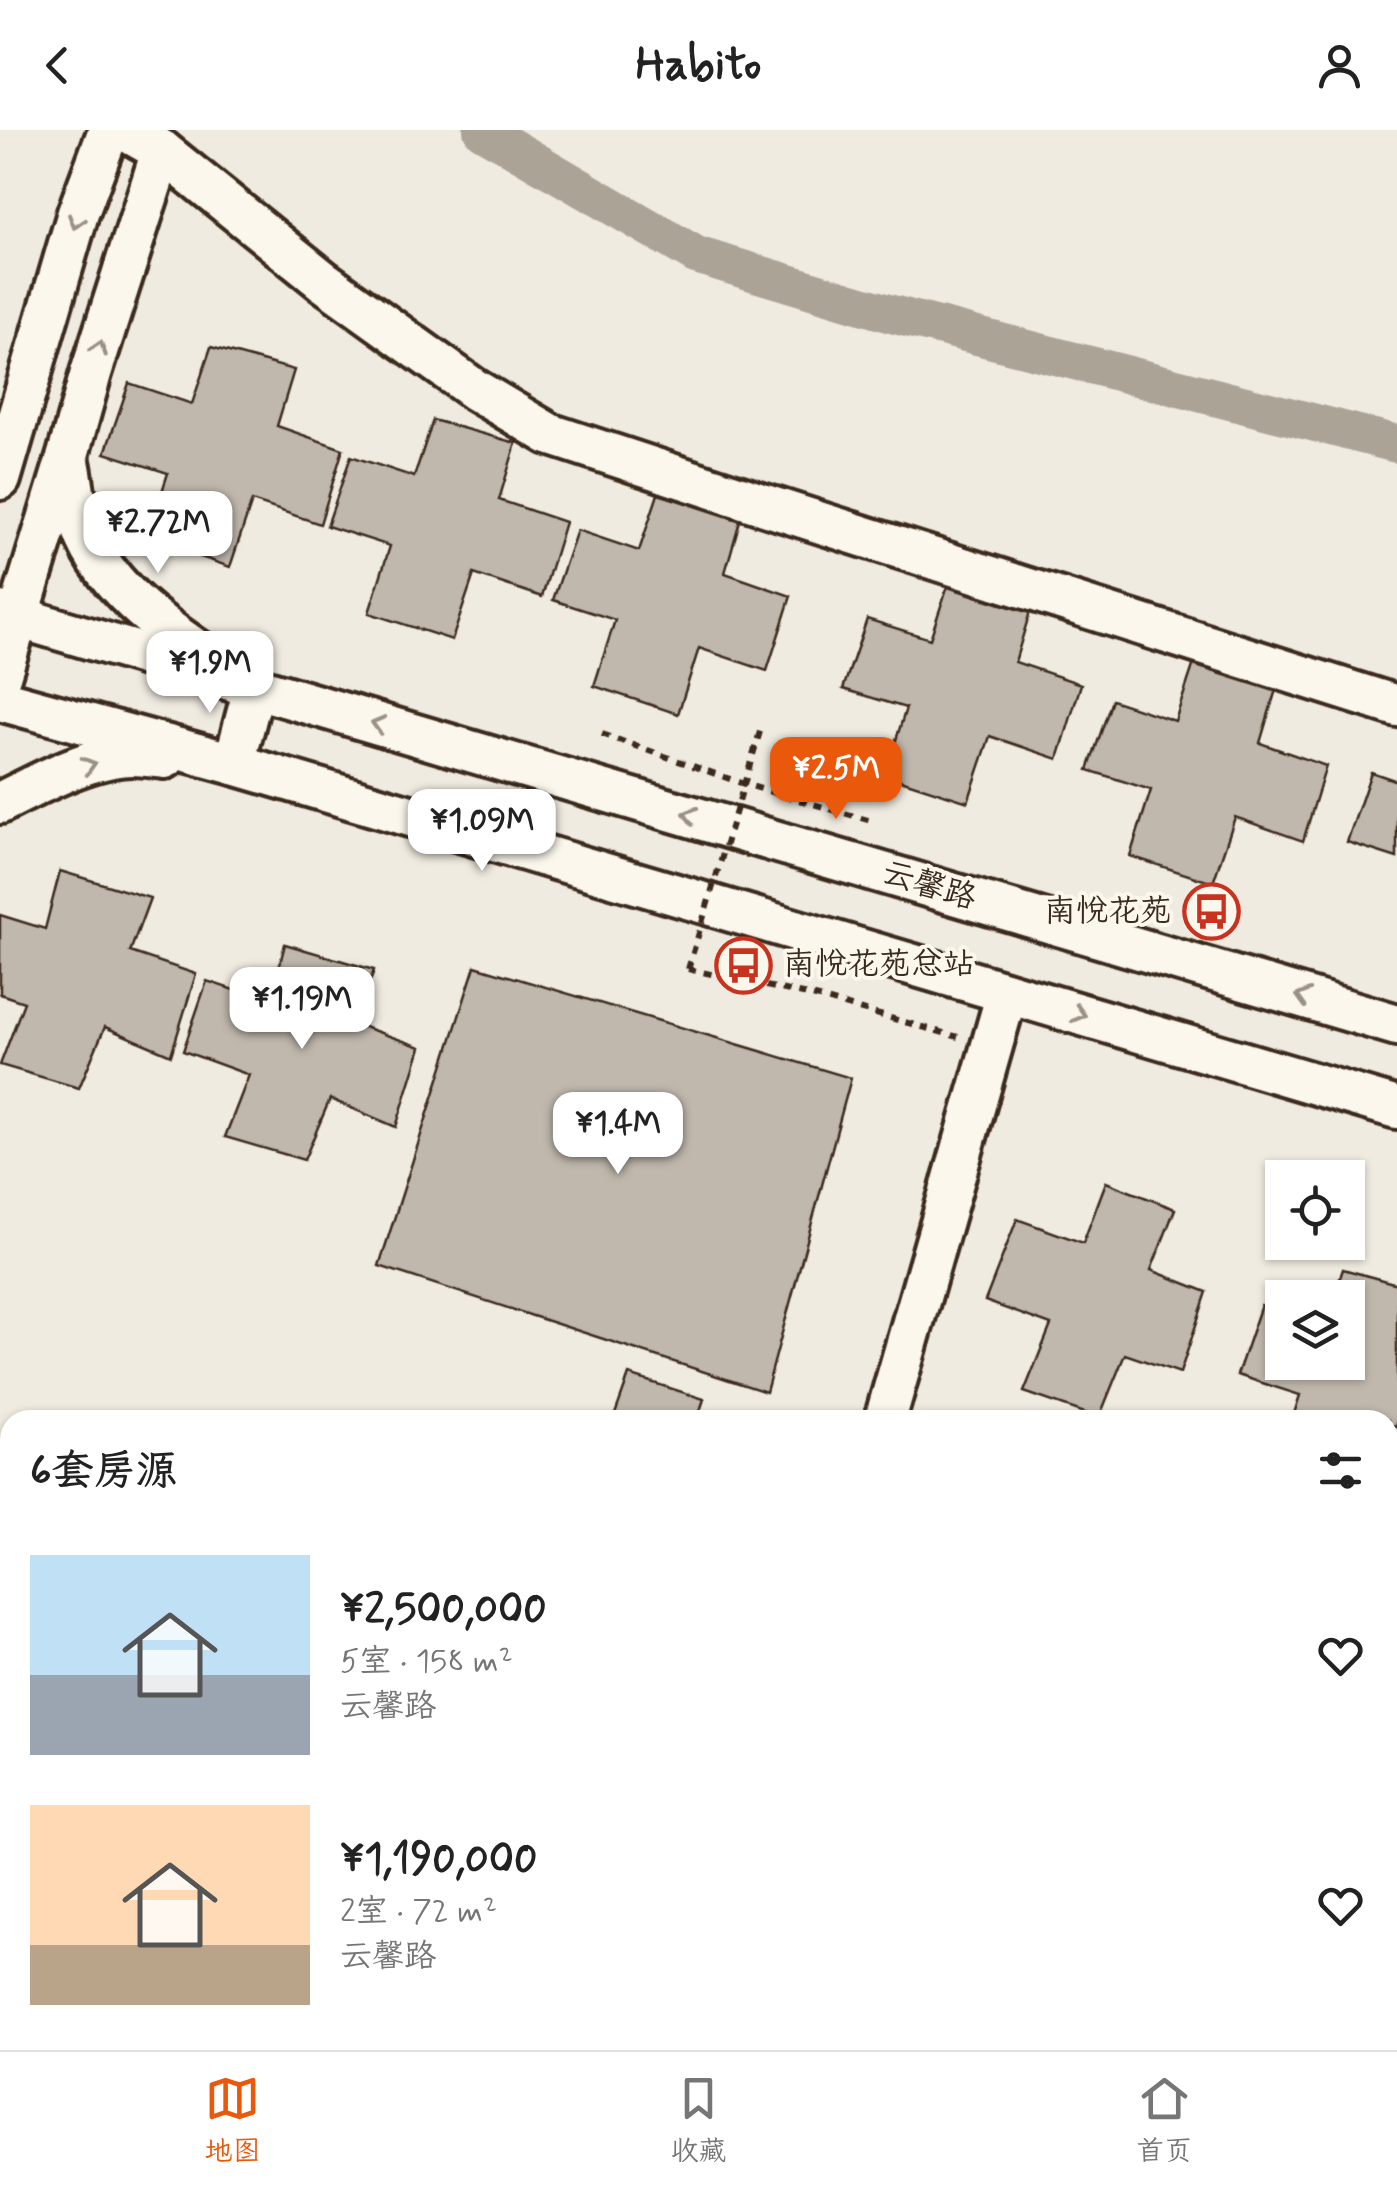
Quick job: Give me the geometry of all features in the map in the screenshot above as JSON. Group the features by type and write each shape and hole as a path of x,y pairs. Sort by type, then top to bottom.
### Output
{"street":[{"path":"3,462 78,212 109,130"},
{"path":"125,130 162,152 322,280 475,390 549,434 1397,706"},
{"path":"0,676 10,614 68,455 162,152"},
{"path":"32,375 86,392"},
{"path":"68,455 80,520 95,554 127,595 169,632 254,688 234,764"},
{"name":"云馨路","path":"10,614 1397,1025"},
{"path":"0,700 234,764 1397,1108"},
{"path":"0,804 92,762 130,755 234,764"},
{"path":"888,1410 1007,993"}],"path":[{"path":"762,725 688,969 812,996 992,1046"},
{"path":"602,734 744,784 875,822"}],"building":[{"path":"211,347 294,370 277,426 343,449 320,524 252,501 230,567 147,539 168,473 105,453 129,383 192,404"},
{"path":"433,420 516,443 499,500 565,522 542,597 474,574 452,640 369,613 390,546 327,526 351,456 414,477"},
{"path":"658,494 741,517 725,573 791,596 767,671 699,648 678,714 594,686 615,620 553,600 577,530 639,551"},
{"path":"949,582 1032,605 1015,662 1081,684 1058,759 990,736 968,802 885,775 906,708 843,689 867,619 930,639"},
{"path":"1194,663 1277,686 1260,743 1326,766 1303,841 1235,817 1213,883 1130,856 1151,790 1088,770 1112,700 1175,721"},
{"path":"1371,772 1397,781 1397,858 1347,842"},
{"path":"60,871 150,898 130,952 196,974 171,1055 105,1027 79,1088 0,1065 24,1002 0,994 0,915 45,929"},
{"path":"285,944 374,970 355,1024 421,1047 396,1127 330,1099 304,1160 225,1137 249,1075 183,1051 207,981 270,1002"},
{"path":"475,966 851,1078 766,1392 379,1266"},
{"path":"1106,1182 1175,1209 1151,1270 1207,1292 1180,1373 1125,1354 1102,1410 1076,1410 1024,1392 1051,1325 985,1301 1017,1219 1083,1243"},
{"path":"1343,1269 1397,1284 1397,1410 1295,1410 1300,1395 1237,1375 1261,1305 1265,1306 1265,1380 1365,1380 1365,1280 1339,1280"},
{"path":"629,1375 704,1399 700,1410 617,1410"}],"waterway":[{"path":"482,130 696,255 888,313 1397,444"}],"place":[{"name":"南悦花苑","path":"1211,912"},
{"name":"南悦花苑总站","path":"744,965"}]}
